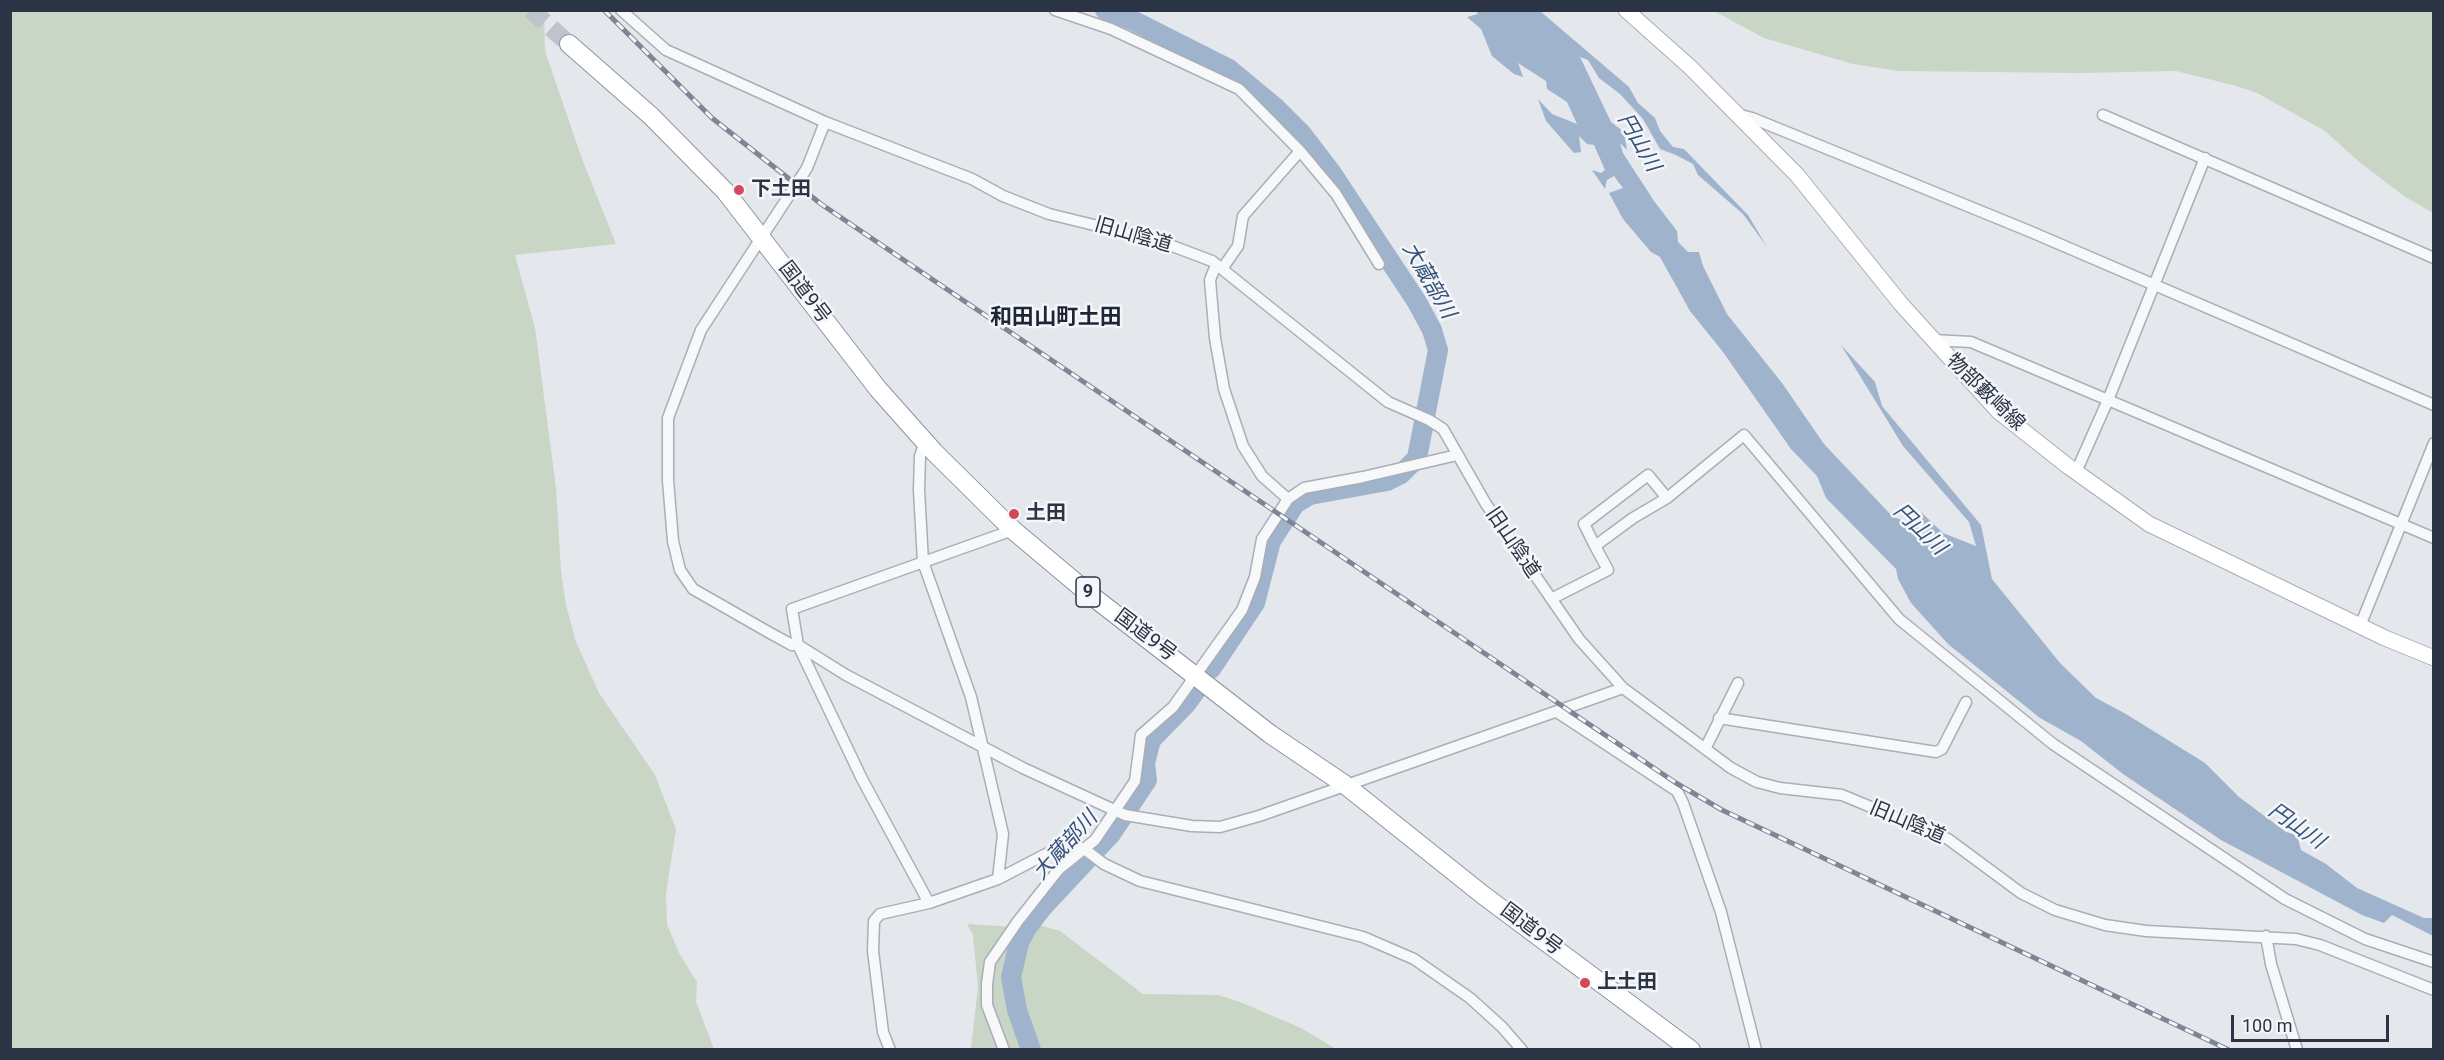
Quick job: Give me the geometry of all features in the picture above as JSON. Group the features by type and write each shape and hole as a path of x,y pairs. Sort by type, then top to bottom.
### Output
{"highway":[{"name":"国道9号","path":"569,44 651,116 725,191 878,389 925,442 1012,530 1088,593 1270,734 1344,784 1483,895 1681,1047"}],"main road":[{"name":"物部藪崎線","path":"1626,10 1690,67 1797,175 1932,340 1998,411 2076,472 2149,524 2360,626 2433,658"}],"street":[{"name":"旧山陰道","path":"621,10 666,50 825,122 972,179 1003,196 1049,214 1159,241 1219,267 1247,287 1263,304 1388,402 1424,417 1443,429 1486,504 1579,639 1623,688 1731,768 1757,782 1780,788 1842,795 1948,839 2020,893 2055,910 2105,925 2146,931 2296,939 2320,945 2433,990"},
{"path":"1055,10 1111,29 1239,89 1300,152 1336,194 1379,264"},
{"path":"1737,114 1752,117 2155,284 2433,405"},
{"path":"2103,115 2433,258"},
{"path":"825,122 807,168 701,330 668,418 668,480 673,541 680,570 693,589 792,645 798,645 846,675 981,746 1116,812 1192,826 1220,827 1259,816 1344,784 1623,688"},
{"path":"1288,499 1262,476 1243,446 1224,389 1215,338 1210,280 1238,246 1243,216 1300,152"},
{"path":"2076,472 2108,400 2205,158"},
{"path":"1932,340 1971,342 2433,538"},
{"path":"1595,546 1633,518 1666,498 1744,435 1899,619 2054,744 2285,898 2365,939 2433,962"},
{"path":"925,442 920,456 919,490 923,562 970,697 1003,834 998,879"},
{"path":"2360,626 2433,443"},
{"path":"1004,1050 987,1005 990,962 1059,868 1095,840 1116,812 1135,781 1141,735 1173,707 1242,610 1254,577 1262,539 1288,499 1304,488 1457,455"},
{"path":"1551,599 1608,570 1584,525 1648,475 1666,498"},
{"path":"929,903 862,779 798,645 792,609 1012,530"},
{"path":"1705,749 1738,683"},
{"path":"1719,718 1936,752 1941,749 1966,702"},
{"path":"1557,712 1677,791 1721,912 1756,1050"},
{"path":"890,1050 884,1032 873,951 874,921 880,914 929,903 998,879 1046,854 1068,847 1083,848 1104,864 1140,880 1363,937 1413,959 1470,998 1502,1027 1522,1050"},
{"path":"2266,936 2271,964 2297,1050"}],"green space":[{"path":"10,11 544,11 545,51 582,159 616,244 515,255 535,328 556,488 561,571 566,605 576,642 599,693 655,775 676,829 666,894 667,924 679,953 697,982 696,1002 714,1049 11,1049"},
{"path":"1714,11 2433,11 2433,213 2404,196 2358,161 2325,131 2257,93 2233,85 2176,71 2080,73 1899,71 1853,64 1764,38"},
{"path":"967,924 1017,927 1039,925 1060,931 1143,994 1218,995 1301,1028 1336,1049 971,1049 978,986 973,935"}],"water":[{"name":"円山川","path":"1476,11 1540,11 1629,87 1638,103 1655,118 1660,131 1673,147 1684,149 1748,215 1767,247 1743,214 1698,175 1693,164 1660,149 1643,119 1620,94 1599,78 1588,60 1580,57 1611,122 1624,132 1627,150 1620,143 1623,153 1654,201 1677,231 1678,242 1688,252 1699,252 1703,266 1727,314 1782,383 1824,444 1892,516 1924,530 1921,512 1943,533 1976,546 1969,522 1903,446 1841,345 1875,382 1882,406 1981,525 1992,579 2060,663 2096,698 2205,763 2239,797 2286,832 2297,835 2301,850 2326,864 2357,888 2424,918 2433,918 2433,936 2392,915 2384,923 2362,915 2221,840 2123,774 2081,741 2040,718 1948,644 1911,603 1898,579 1896,569 1826,498 1817,476 1791,449 1723,352 1690,311 1660,257 1651,252 1623,219 1609,193 1623,188 1614,176 1607,180 1605,189 1592,170 1601,173 1605,170 1594,145 1587,144 1579,136 1581,152 1574,153 1546,121 1538,99 1552,114 1577,124 1567,102 1547,89 1546,81 1518,63 1523,77 1514,74 1492,56 1481,29 1467,17 1478,14"}],"waterway":[{"name":"大蔵部川","path":"1105,10 1132,20 1229,69 1276,108 1302,134 1331,172 1417,302 1432,330 1438,350 1417,458 1401,474 1387,481 1310,495 1295,504 1271,541 1255,603 1211,669"},
{"name":"大蔵部川","path":"1031,1050 1017,1010 1011,977 1019,943 1026,929 1042,908 1111,834 1147,780 1145,763 1151,740 1186,704 1197,689"}],"tunnel":[{"path":"531,10 569,44"}],"railway":[{"path":"604,10 712,118 821,204 1676,783 1722,810 2229,1050"}],"place":[{"name":"下土田","path":"739,190"},
{"name":"土田","path":"1014,514"},
{"name":"上土田","path":"1585,983"}],"district":[{"name":"和田山町土田","path":"1056,318"}]}
